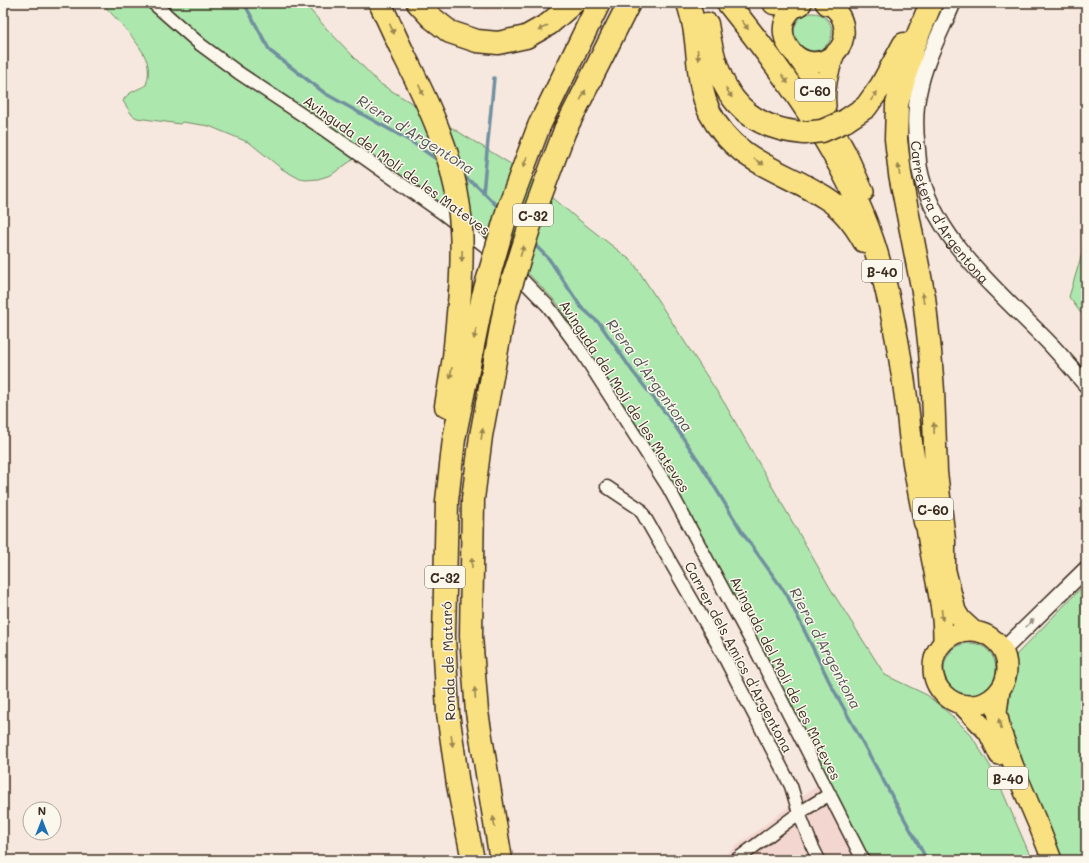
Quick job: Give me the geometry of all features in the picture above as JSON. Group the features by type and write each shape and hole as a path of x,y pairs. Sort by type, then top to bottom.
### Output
{"highway":[{"path":"380,3 418,83 443,142 453,174 459,207 462,246 460,292 454,357 435,493 434,549 444,636"},
{"path":"418,3 432,18 450,32 477,41 498,43 526,37 549,24 573,3"},
{"name":"Ronda de Mataró","path":"473,860 458,785 448,713 444,636 447,501 454,439 483,296 508,209 539,126 598,3"},
{"name":"Ronda de Mataró","path":"501,860 476,712 471,636 473,499 481,436 506,301 533,216 565,130 629,3"},
{"path":"688,3 695,31 703,91 710,113 717,125 728,139 745,154 827,198 853,224 870,253 882,301 907,436 917,454"},
{"path":"703,3 715,60 725,87 733,99 746,114 764,125 779,130 804,133 822,131 866,107 881,86 896,60 924,3"},
{"name":"B-40","path":"728,3 781,73 803,106 842,171 865,220 888,293 904,391 917,454 925,522"},
{"name":"C-60","path":"774,3 801,4"},
{"path":"931,3 913,47 897,104 896,139 900,174 924,297 930,351 936,472 944,540 944,566"}],"main road":[{"name":"C-60","path":"797,57 807,61 817,62 827,59 840,47 844,39 844,27 840,15 829,3"},
{"name":"C-60","path":"801,4 789,13 785,21 783,30 784,39 788,47 812,79 820,104 838,123"},
{"name":"C-60","path":"835,53 825,88 826,106 838,123 846,152 883,240 894,280 910,362 917,454 944,566"},
{"name":"B-40","path":"925,522 942,611 942,643 933,663 933,674 943,693 951,700 961,704 988,732 1043,860"},
{"path":"944,566 956,611 961,619 974,631 990,639 1002,651"},
{"path":"942,643 952,636 962,632 974,631"},
{"name":"B-40","path":"1002,651 1006,666 1006,680 1000,690 997,712 1002,734 1052,860"},
{"path":"961,704 972,705 983,703 993,698 1000,690"}],"street":[{"name":"Avinguda del Molí de les Mateves","path":"153,3 201,45 234,69 319,126 441,212 502,259 548,306 583,354 668,487 758,654 864,860"},
{"name":"Carretera d'Argentona","path":"953,3 930,55 918,91 915,126 919,167 928,195 939,218 959,250 1052,345 1086,385"},
{"name":"Carrer dels Amics d'Argentona","path":"607,487 640,509 722,652 791,786 799,813 819,860"},
{"path":"1002,651 1086,569"},
{"path":"736,860 799,813 830,794"}],"shaded area":[{"path":"466,3 522,3 513,7 499,10 485,10 474,8"},
{"path":"828,780 869,860 718,860 808,792"}],"green space":[{"path":"102,3 304,3 379,83 514,166 574,216 633,262 725,404 833,593 885,675 927,695 952,716 971,735 995,774 1032,860 869,860 669,476 556,302 511,256 434,197 361,150 358,156 331,175 318,179 306,180 300,179 282,169 250,143 209,126 182,122 180,124 137,118 132,115 123,101 130,93 146,85 148,66 142,51 136,42"},
{"path":"809,13 817,13 827,18 831,25 831,39 827,46 817,51 809,51 799,46 797,43 794,36 794,28 799,18 802,16"},
{"path":"1086,240 1086,320 1069,297"},
{"path":"1086,583 1086,860 1062,860 1031,786 1007,715 1016,655"},
{"path":"965,643 975,643 989,650 996,664 996,674 989,688 975,695 965,695 955,691 948,684 944,674 944,664 948,654 955,647"}],"waterway":[{"name":"Riera d'Argentona","path":"244,3 270,51 326,94 412,142 439,161"},
{"path":"483,193 494,78"},
{"name":"Riera d'Argentona","path":"461,175 476,185 500,209"},
{"name":"Riera d'Argentona","path":"532,242 549,259 581,307 600,324 633,372 671,420 702,466 744,535 787,595 830,683 927,860"}]}
